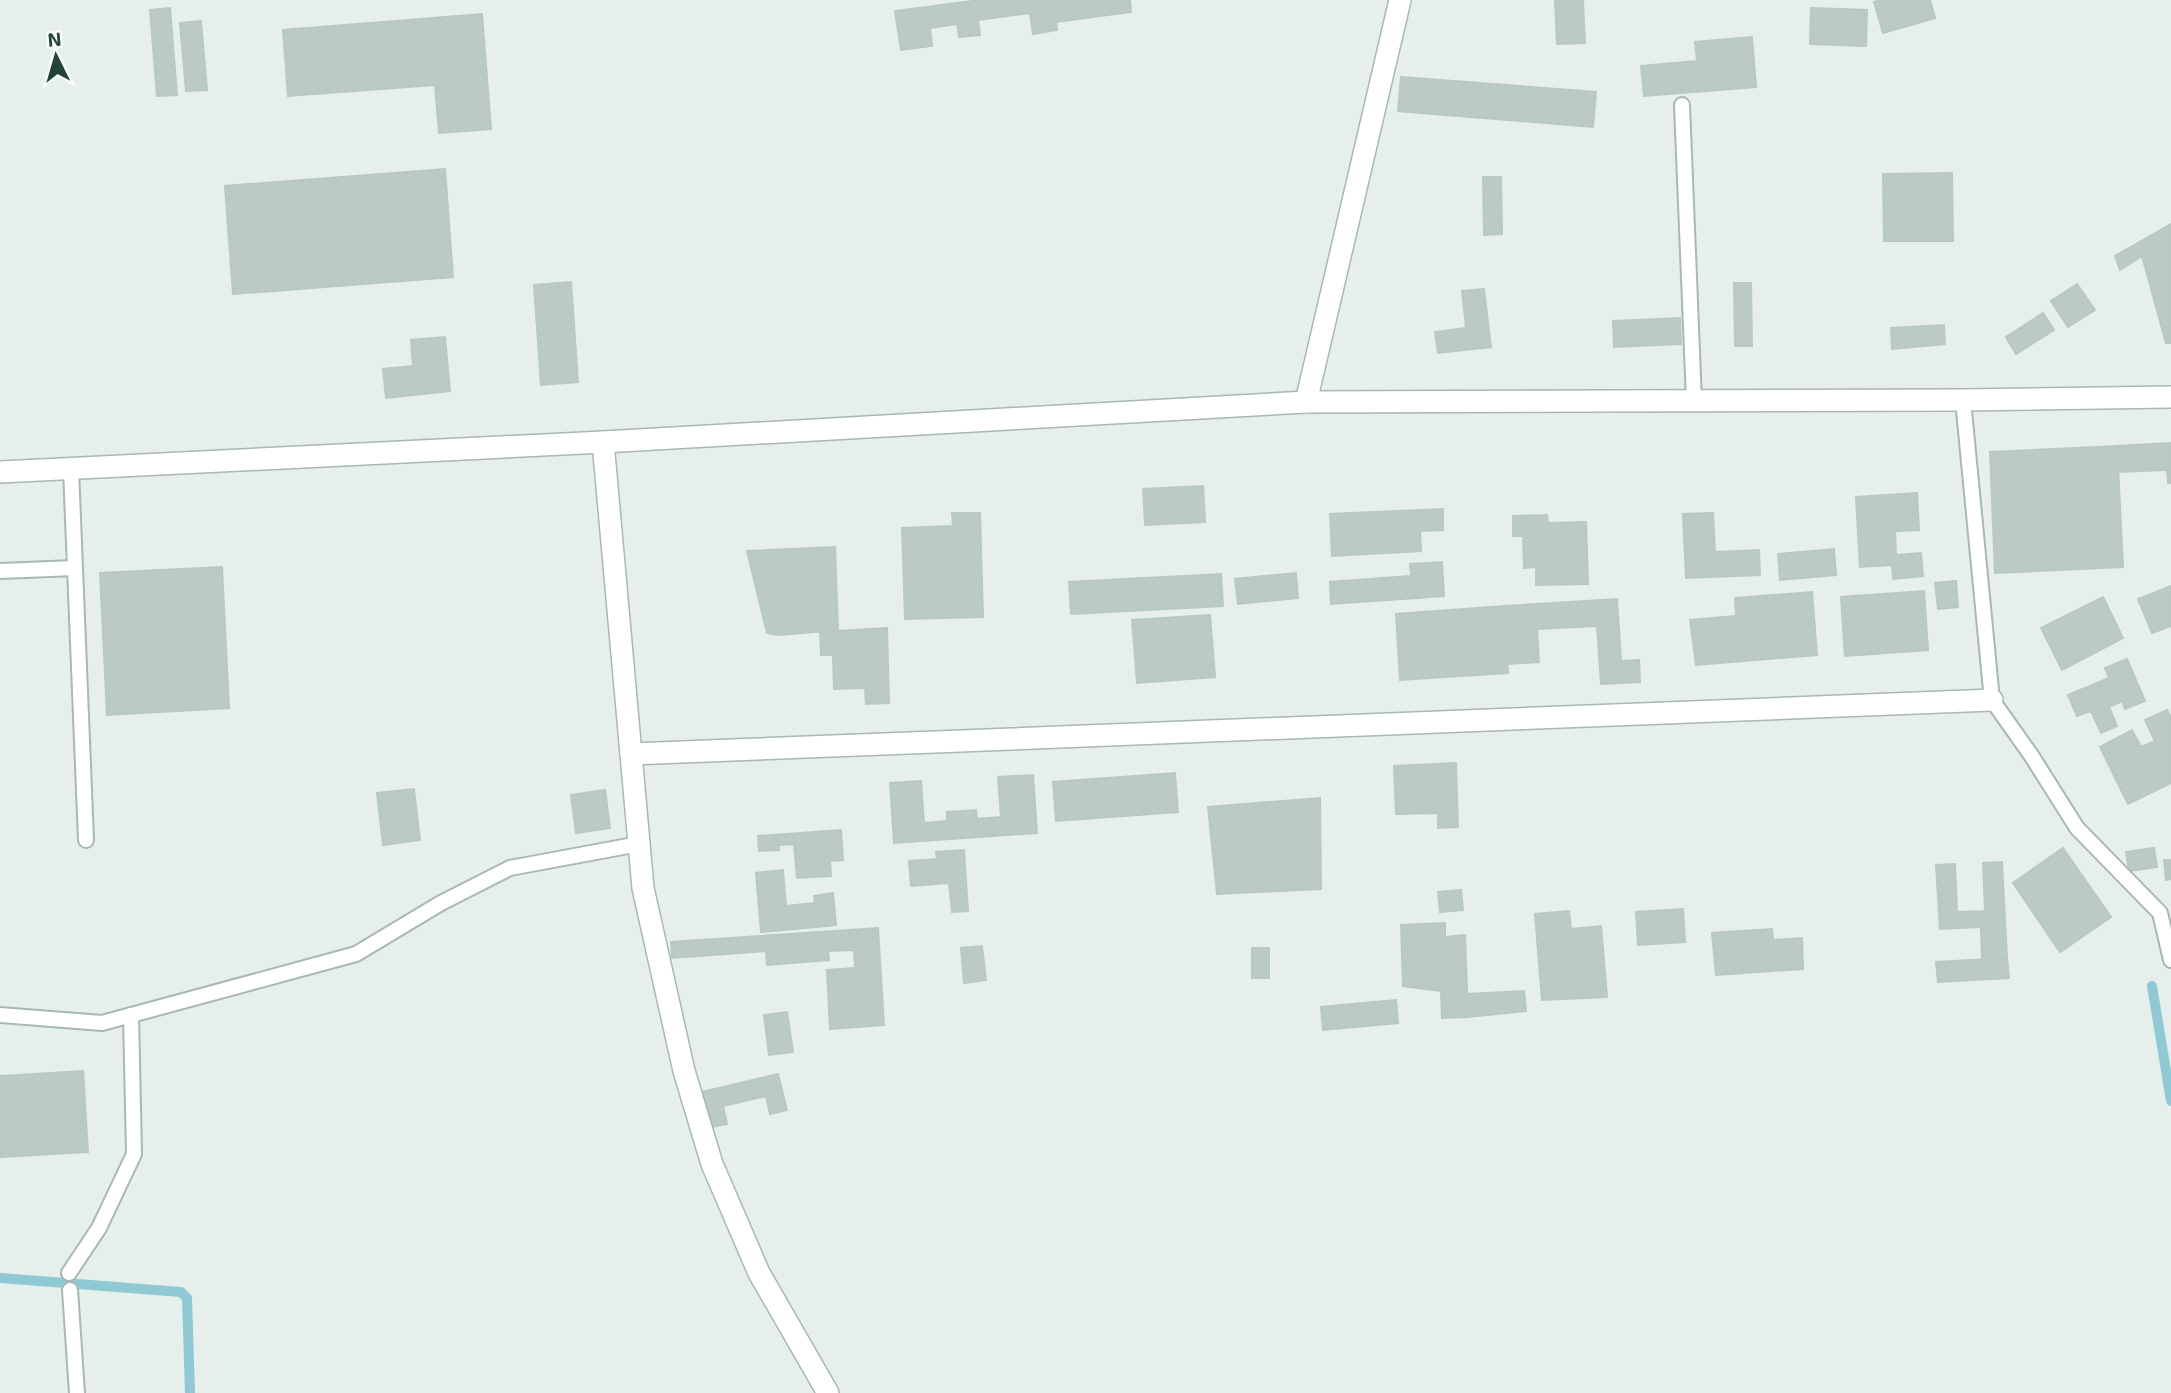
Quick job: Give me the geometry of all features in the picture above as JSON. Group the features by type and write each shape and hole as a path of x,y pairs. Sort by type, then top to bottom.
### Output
{"street":[{"path":"1306,402 1400,0"},
{"path":"0,472 603,442 1306,402 2171,397"},
{"path":"603,442 643,888 684,1071 712,1164 759,1273 828,1393"},
{"path":"631,754 1992,700"}],"lane":[{"path":"1682,105 1694,401"},
{"path":"1963,400 1992,700 2077,828 2160,913 2171,960"},
{"path":"71,468 86,840"},
{"path":"0,571 75,568"},
{"path":"0,1015 102,1023 356,954 441,903 510,868 639,844"},
{"path":"69,1273 99,1228 134,1154 131,1014"},
{"path":"71,1290 77,1393"}],"building":[{"path":"980,0 1053,0 1057,30 1033,34 1030,13 978,20 980,35 959,37 957,24 930,28 932,46 901,50 895,11"},
{"path":"1053,0 1130,0 1131,12 1055,22"},
{"path":"1555,0 1583,0 1585,43 1557,44"},
{"path":"1930,0 1935,18 1883,33 1874,2"},
{"path":"170,8 177,95 157,96 150,10"},
{"path":"1811,8 1867,10 1866,46 1810,44"},
{"path":"482,14 491,129 439,133 435,85 288,96 283,30"},
{"path":"201,21 207,90 186,91 180,23"},
{"path":"1752,37 1756,87 1644,96 1641,66 1697,61 1695,42"},
{"path":"1401,77 1596,92 1593,127 1398,111"},
{"path":"445,169 453,277 233,294 225,186"},
{"path":"1952,173 1953,241 1884,241 1883,174"},
{"path":"1483,177 1501,177 1502,234 1484,235"},
{"path":"2171,224 2171,258 2161,230"},
{"path":"2161,230 2171,258 2171,343 2166,343 2142,256 2120,270 2115,256"},
{"path":"571,282 578,382 541,385 534,285"},
{"path":"1734,283 1751,283 1752,346 1735,346"},
{"path":"2077,284 2095,310 2068,327 2051,301"},
{"path":"1484,289 1491,347 1438,353 1435,332 1466,328 1462,291"},
{"path":"2043,313 2054,330 2016,354 2006,337"},
{"path":"1680,318 1681,344 1614,347 1613,321"},
{"path":"1944,325 1945,344 1892,349 1891,328"},
{"path":"445,337 450,391 386,398 383,369 413,366 411,340"},
{"path":"2171,443 2171,483 2168,483 2167,470 2118,472 2117,446"},
{"path":"2117,446 2123,567 1995,573 1990,452"},
{"path":"1203,486 1205,522 1145,525 1143,489"},
{"path":"1917,493 1919,530 1895,531 1896,555 1921,553 1923,576 1893,579 1892,565 1860,567 1856,497"},
{"path":"1443,509 1443,530 1420,531 1421,551 1332,556 1330,514"},
{"path":"952,513 980,513 983,617 905,619 902,528 953,526"},
{"path":"1713,513 1715,552 1759,550 1760,575 1686,578 1683,514"},
{"path":"1547,515 1548,523 1586,522 1588,584 1536,585 1536,567 1524,568 1523,536 1513,536 1513,516"},
{"path":"835,547 838,630 778,635 767,633 747,551"},
{"path":"1834,549 1836,575 1780,580 1778,554"},
{"path":"1442,562 1444,596 1331,604 1330,582 1411,576 1410,564"},
{"path":"222,567 229,708 107,715 100,573"},
{"path":"1296,573 1298,598 1238,604 1235,579"},
{"path":"1221,574 1223,606 1071,614 1069,582"},
{"path":"1956,581 1958,607 1938,609 1935,583"},
{"path":"2171,586 2171,626 2152,633 2138,599"},
{"path":"1924,591 1928,650 1845,656 1841,597"},
{"path":"1812,592 1817,655 1696,665 1690,620 1736,616 1735,598"},
{"path":"2103,597 2123,638 2062,670 2041,628"},
{"path":"1617,599 1621,661 1639,660 1640,682 1601,684 1597,626 1537,629 1539,662 1508,664 1504,606"},
{"path":"1504,606 1508,673 1400,680 1396,614"},
{"path":"1210,615 1215,677 1137,683 1132,620"},
{"path":"887,628 889,703 866,704 865,688 834,689 833,655 821,655 820,632"},
{"path":"2127,659 2145,701 2125,709 2122,701 2109,707 2117,726 2101,733 2091,711 2077,716 2068,695 2109,678 2105,668"},
{"path":"2167,710 2171,717 2171,783 2128,804 2100,747 2132,730 2141,747 2155,741 2145,720"},
{"path":"1456,763 1458,827 1438,828 1438,813 1396,814 1394,766"},
{"path":"1175,773 1178,812 1056,821 1053,782"},
{"path":"1033,775 1037,833 894,843 890,783 921,781 924,823 947,821 947,812 976,810 977,819 1001,817 998,777"},
{"path":"414,789 420,840 383,845 377,793"},
{"path":"605,790 610,828 576,833 571,795"},
{"path":"1320,798 1321,889 1217,894 1208,807"},
{"path":"841,830 843,860 830,861 831,876 797,878 794,844 778,845 779,850 759,851 758,836"},
{"path":"2063,848 2111,917 2060,952 2013,883"},
{"path":"2154,848 2157,867 2129,871 2126,852"},
{"path":"964,850 968,911 952,912 949,883 911,886 909,861 937,859 936,852"},
{"path":"2164,860 2171,860 2171,879 2166,880"},
{"path":"2002,862 2007,958 1982,959 1981,927 1940,929 1936,865 1955,864 1957,912 1985,911 1983,863"},
{"path":"783,870 786,906 815,903 814,896 833,893 836,925 761,932 756,873"},
{"path":"1461,890 1463,910 1440,912 1438,892"},
{"path":"1683,909 1685,942 1638,945 1636,912"},
{"path":"1569,911 1571,929 1601,926 1607,997 1542,1000 1535,914"},
{"path":"1445,923 1445,937 1465,935 1468,1017 1442,1018 1441,991 1403,986 1401,925"},
{"path":"878,928 884,1025 830,1029 827,970 855,968 854,950 828,951 829,960 767,965 766,951 672,958 671,942"},
{"path":"1772,929 1773,940 1802,938 1803,969 1716,975 1712,933"},
{"path":"982,946 986,980 964,983 961,948"},
{"path":"1252,948 1269,948 1269,978 1252,978"},
{"path":"2007,958 2009,978 1938,982 1936,962"},
{"path":"1524,991 1526,1011 1468,1017 1467,994"},
{"path":"1396,1000 1398,1023 1323,1030 1321,1007"},
{"path":"787,1012 793,1052 769,1055 764,1015"},
{"path":"83,1071 88,1152 0,1157 0,1076"},
{"path":"778,1074 787,1110 770,1114 766,1096 723,1106 727,1124 710,1127 702,1092"}],"waterway":[{"path":"2152,986 2171,1101"},
{"path":"0,1278 181,1292 187,1298 190,1393"}]}
